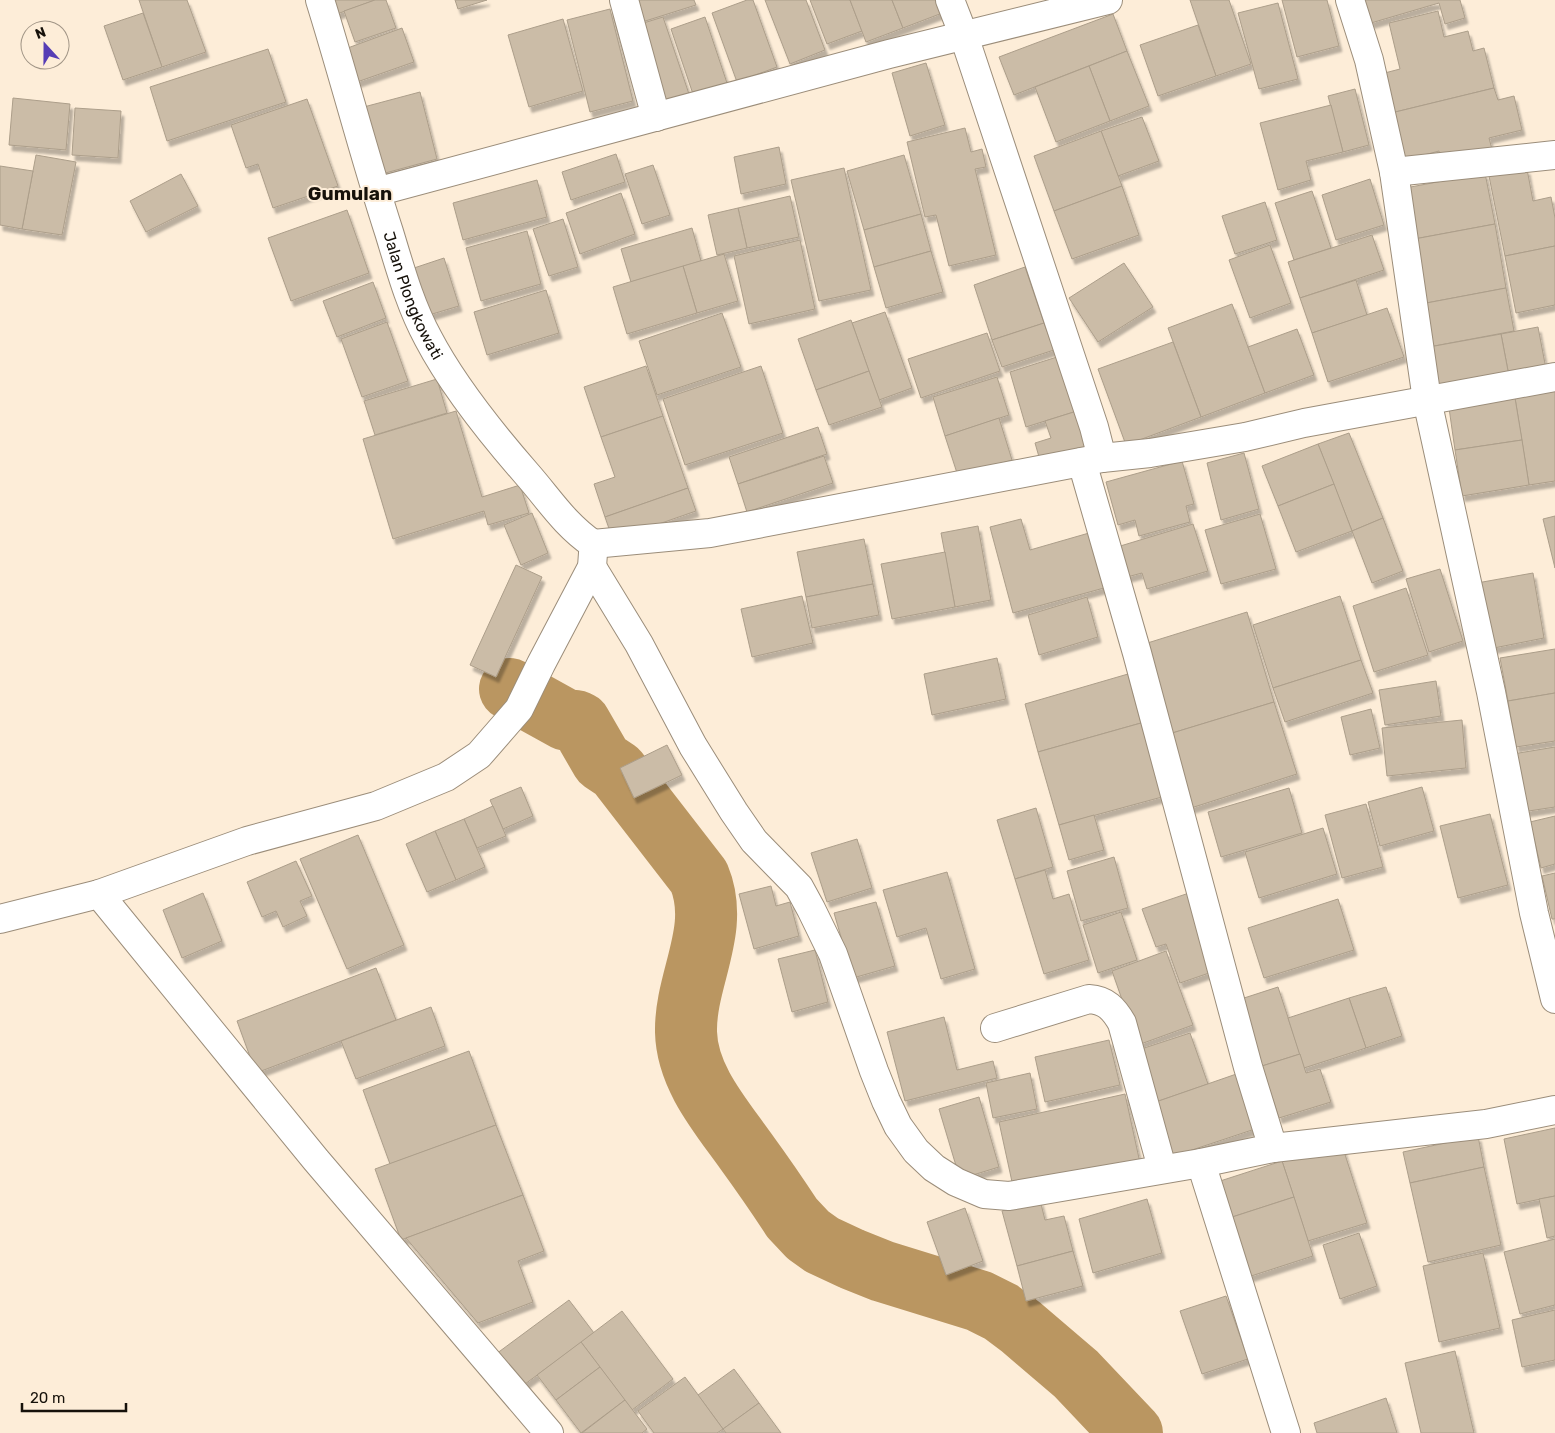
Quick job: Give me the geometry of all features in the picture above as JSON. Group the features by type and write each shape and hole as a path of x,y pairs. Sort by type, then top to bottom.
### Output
{"street":[{"name":"Jalan Plongkowati","path":"320,0 376,192 409,295 428,338 452,377 506,450 577,533 592,556"},
{"path":"624,0 656,117"},
{"path":"950,0 964,36 1094,427 1092,460 1145,681 1248,1067 1273,1148"},
{"path":"376,192 889,54 1108,0"},
{"path":"1350,0 1369,60 1394,172 1427,400 1491,692 1534,912 1555,999"},
{"path":"1394,172 1555,155"},
{"path":"592,556 1092,460 1245,437 1304,423 1555,377"},
{"path":"0,919 99,894 247,841 376,806 446,777 479,755 519,710 592,556"},
{"path":"592,556 692,746 754,841 799,887 833,954 886,1101 898,1126 916,1151 934,1168 956,1182 984,1194 1010,1196 1162,1168 1200,1163 1273,1148 1486,1124 1555,1110"},
{"path":"99,894 310,1153 549,1433"},
{"path":"995,1028 1090,999 1106,1003 1118,1015 1122,1023 1162,1168"},
{"path":"1200,1163 1286,1433"}],"building":[{"path":"139,0 187,0 206,52 162,67"},
{"path":"332,0 375,0 337,14"},
{"path":"375,0 386,0 396,28 355,42 344,11"},
{"path":"455,0 487,0 458,9"},
{"path":"632,0 694,0 696,5 639,23"},
{"path":"747,0 753,0 777,67 737,82 712,13"},
{"path":"765,0 806,0 825,50 790,64"},
{"path":"810,0 850,0 862,31 827,44"},
{"path":"850,0 892,0 903,28 866,42"},
{"path":"892,0 941,0 945,12 903,28"},
{"path":"1190,0 1229,0 1251,64 1216,76"},
{"path":"1282,0 1327,0 1339,46 1297,57"},
{"path":"1364,0 1460,0 1465,18 1445,24 1439,3 1371,23"},
{"path":"1278,3 1298,79 1259,89 1238,13"},
{"path":"610,9 633,101 590,112 567,20"},
{"path":"1438,11 1444,37 1468,31 1473,51 1484,48 1494,88 1387,114 1377,75 1400,69 1389,23"},
{"path":"143,13 162,67 123,80 104,26"},
{"path":"1113,14 1127,51 1014,95 999,57"},
{"path":"663,17 689,94 662,103 637,25"},
{"path":"705,17 727,83 693,94 671,29"},
{"path":"563,19 583,91 529,107 508,35"},
{"path":"1198,25 1216,76 1158,96 1140,45"},
{"path":"402,28 414,62 357,82 345,49"},
{"path":"268,49 286,102 167,141 150,87"},
{"path":"1127,51 1149,106 1110,121 1089,66"},
{"path":"926,63 945,125 910,136 892,73"},
{"path":"1089,66 1110,121 1056,142 1035,87"},
{"path":"1494,88 1498,100 1514,96 1522,130 1489,138 1493,153 1443,165 1439,151 1398,162 1387,114"},
{"path":"1355,89 1369,145 1343,152 1328,96"},
{"path":"420,92 437,159 378,175 360,108"},
{"path":"13,98 70,104 66,150 9,145"},
{"path":"307,99 338,186 273,208 258,164 246,168 231,125"},
{"path":"1331,105 1343,152 1306,161 1311,180 1278,190 1260,123"},
{"path":"75,108 121,111 118,158 72,155"},
{"path":"1142,117 1159,161 1118,176 1101,131"},
{"path":"965,128 971,152 982,149 986,167 975,169 996,255 949,266 936,215 925,217 907,142"},
{"path":"1101,131 1122,186 1054,211 1034,156"},
{"path":"779,147 786,184 741,194 734,157"},
{"path":"616,154 625,182 571,200 562,172"},
{"path":"36,155 76,162 62,235 22,229"},
{"path":"904,155 921,214 864,230 847,171"},
{"path":"653,165 670,215 642,224 625,174"},
{"path":"0,166 33,171 22,229 0,225"},
{"path":"844,168 871,290 819,301 791,180"},
{"path":"1527,169 1533,201 1551,197 1555,218 1555,246 1505,256 1489,176"},
{"path":"1485,173 1495,224 1409,240 1400,189"},
{"path":"181,174 198,206 146,232 130,201"},
{"path":"1370,179 1384,225 1336,240 1322,195"},
{"path":"537,180 547,217 463,240 453,203"},
{"path":"1122,186 1139,235 1072,259 1054,211"},
{"path":"1312,191 1331,248 1294,260 1275,203"},
{"path":"621,193 635,234 580,254 566,213"},
{"path":"790,196 799,237 747,248 738,208"},
{"path":"1265,202 1277,240 1235,254 1222,216"},
{"path":"738,208 747,248 717,255 708,215"},
{"path":"347,210 369,273 291,301 268,238"},
{"path":"921,214 931,251 874,267 864,230"},
{"path":"563,219 578,267 549,276 533,229"},
{"path":"1495,224 1506,288 1421,304 1409,240"},
{"path":"692,228 701,261 631,282 621,249"},
{"path":"527,231 541,284 481,301 466,248"},
{"path":"1372,235 1384,270 1300,298 1288,262"},
{"path":"800,240 815,309 749,324 734,256"},
{"path":"1270,245 1291,303 1250,318 1229,260"},
{"path":"1555,246 1555,305 1516,313 1505,256"},
{"path":"931,251 943,292 886,308 874,267"},
{"path":"724,254 738,301 697,313 683,266"},
{"path":"444,258 459,306 429,315 414,268"},
{"path":"1124,263 1153,307 1098,342 1069,298"},
{"path":"683,266 697,313 627,334 613,287"},
{"path":"1025,267 1044,323 992,340 974,285"},
{"path":"1356,280 1367,315 1312,333 1300,298"},
{"path":"373,282 386,318 337,337 323,301"},
{"path":"1506,288 1514,331 1429,347 1421,304"},
{"path":"546,290 559,333 487,355 474,312"},
{"path":"1232,304 1265,393 1201,417 1168,328"},
{"path":"1387,308 1404,357 1328,382 1312,333"},
{"path":"885,312 912,388 879,400 852,323"},
{"path":"722,313 741,367 657,395 639,341"},
{"path":"851,320 869,371 816,390 798,339"},
{"path":"387,322 408,381 362,397 341,339"},
{"path":"1044,323 1054,350 1002,367 992,340"},
{"path":"1538,327 1546,369 1509,376 1501,334"},
{"path":"1297,329 1314,375 1265,393 1248,347"},
{"path":"987,333 1000,371 921,398 908,359"},
{"path":"1501,334 1509,376 1436,389 1429,347"},
{"path":"1173,342 1201,417 1126,445 1098,369"},
{"path":"1060,356 1077,411 1026,427 1010,372"},
{"path":"646,366 663,416 601,437 584,387"},
{"path":"761,366 783,433 685,465 663,399"},
{"path":"869,371 882,407 829,425 816,390"},
{"path":"997,377 1009,415 945,436 933,397"},
{"path":"437,379 447,413 375,435 364,401"},
{"path":"1555,391 1555,481 1529,485 1515,398"},
{"path":"1515,398 1522,440 1455,450 1449,408"},
{"path":"456,411 482,497 520,485 529,513 488,525 484,511 393,539 363,439"},
{"path":"1077,411 1090,452 1042,467 1035,443 1051,438 1045,421"},
{"path":"663,416 688,488 605,517 594,484 615,477 601,437"},
{"path":"999,418 1012,460 958,476 945,436"},
{"path":"818,427 827,454 738,484 729,457"},
{"path":"1349,433 1383,518 1352,531 1318,444"},
{"path":"1522,440 1529,485 1462,496 1455,450"},
{"path":"1318,444 1334,484 1278,506 1262,466"},
{"path":"1244,453 1259,509 1221,520 1207,463"},
{"path":"824,456 833,483 747,512 738,484"},
{"path":"1182,461 1194,504 1186,506 1190,522 1139,536 1135,520 1118,525 1106,482"},
{"path":"1334,484 1352,531 1296,552 1278,506"},
{"path":"688,488 696,511 613,540 605,517"},
{"path":"532,513 548,553 521,565 504,525"},
{"path":"1260,514 1276,569 1221,584 1205,530"},
{"path":"1555,516 1555,568 1543,519"},
{"path":"1383,518 1403,571 1372,583 1352,531"},
{"path":"1021,519 1030,550 1089,533 1104,588 1013,613 990,527"},
{"path":"1193,524 1208,571 1147,589 1142,573 1127,577 1117,547"},
{"path":"978,526 991,600 955,607 941,533"},
{"path":"864,539 873,584 806,597 797,552"},
{"path":"945,552 955,607 892,619 881,564"},
{"path":"516,565 542,577 496,677 470,665"},
{"path":"1440,569 1463,641 1429,652 1406,579"},
{"path":"1533,573 1544,638 1489,649 1477,583"},
{"path":"873,584 879,615 812,628 806,597"},
{"path":"1406,588 1428,655 1374,672 1353,606"},
{"path":"802,596 813,643 752,657 741,609"},
{"path":"1340,596 1361,660 1273,688 1253,625"},
{"path":"1087,597 1098,637 1039,655 1028,615"},
{"path":"1247,612 1274,702 1169,734 1141,645"},
{"path":"1555,649 1555,693 1508,701 1500,658"},
{"path":"997,658 1006,699 932,715 924,674"},
{"path":"1361,660 1373,693 1285,722 1273,688"},
{"path":"1128,674 1141,723 1038,752 1025,704"},
{"path":"1436,681 1441,716 1385,725 1379,690"},
{"path":"1555,693 1555,741 1516,747 1508,701"},
{"path":"1274,702 1297,774 1191,808 1169,734"},
{"path":"1371,709 1380,748 1350,755 1341,717"},
{"path":"1462,720 1466,768 1387,776 1382,728"},
{"path":"1141,723 1162,797 1059,825 1038,752"},
{"path":"667,745 682,775 634,798 620,768"},
{"path":"1555,747 1555,807 1522,812 1513,754"},
{"path":"521,787 533,816 503,829 490,800"},
{"path":"1422,787 1434,831 1380,846 1368,802"},
{"path":"1289,788 1302,833 1221,857 1208,812"},
{"path":"1366,804 1383,867 1342,878 1325,815"},
{"path":"493,806 506,836 477,848 464,819"},
{"path":"1036,808 1053,867 1015,879 997,820"},
{"path":"1490,814 1508,885 1458,898 1440,826"},
{"path":"1094,815 1104,850 1069,860 1059,825"},
{"path":"1555,816 1555,864 1541,868 1530,822"},
{"path":"464,819 485,867 456,880 435,831"},
{"path":"1323,828 1337,874 1259,898 1245,852"},
{"path":"435,831 456,880 427,892 406,844"},
{"path":"358,835 404,945 347,969 300,859"},
{"path":"857,839 872,888 827,902 811,853"},
{"path":"1114,857 1128,908 1081,921 1067,871"},
{"path":"296,861 312,896 300,901 307,916 283,927 276,911 262,917 247,882"},
{"path":"1045,870 1053,899 1069,894 1089,960 1044,974 1015,879"},
{"path":"947,872 975,969 941,979 926,928 897,937 883,890"},
{"path":"1555,873 1555,919 1552,919 1542,876"},
{"path":"771,886 776,906 790,902 799,936 754,949 739,894"},
{"path":"203,893 222,941 182,958 163,910"},
{"path":"1189,893 1215,971 1180,983 1166,944 1156,947 1142,909"},
{"path":"1338,899 1354,950 1264,978 1248,928"},
{"path":"876,902 895,966 853,978 834,913"},
{"path":"1121,912 1137,960 1098,973 1083,925"},
{"path":"815,950 828,1002 792,1012 778,959"},
{"path":"1166,951 1193,1025 1138,1045 1112,971"},
{"path":"376,968 396,1020 256,1073 237,1021"},
{"path":"1278,987 1300,1054 1262,1066 1241,999"},
{"path":"1386,987 1402,1036 1366,1048 1349,998"},
{"path":"1349,998 1366,1048 1304,1068 1288,1018"},
{"path":"431,1007 445,1046 356,1079 341,1041"},
{"path":"944,1017 957,1070 993,1061 997,1078 905,1101 887,1032"},
{"path":"1190,1033 1208,1084 1150,1104 1132,1052"},
{"path":"1109,1040 1120,1085 1045,1102 1035,1057"},
{"path":"469,1051 496,1125 390,1164 363,1090"},
{"path":"1300,1054 1306,1073 1320,1069 1331,1102 1279,1118 1262,1066"},
{"path":"1245,1071 1264,1126 1168,1158 1150,1104"},
{"path":"1030,1073 1037,1109 993,1118 986,1083"},
{"path":"1125,1094 1140,1163 1014,1191 999,1122"},
{"path":"979,1097 999,1167 960,1179 939,1109"},
{"path":"496,1125 523,1195 401,1240 375,1169"},
{"path":"1555,1128 1555,1196 1517,1204 1504,1139"},
{"path":"1478,1136 1484,1167 1410,1183 1403,1152"},
{"path":"1341,1142 1367,1223 1308,1241 1282,1161"},
{"path":"1282,1161 1294,1197 1226,1219 1214,1183"},
{"path":"1484,1167 1501,1245 1428,1262 1410,1183"},
{"path":"523,1195 544,1251 518,1261 533,1302 478,1323 406,1238"},
{"path":"1555,1196 1555,1236 1547,1238 1539,1199"},
{"path":"1294,1197 1313,1256 1245,1278 1226,1219"},
{"path":"1147,1199 1162,1253 1093,1273 1079,1219"},
{"path":"1040,1200 1045,1220 1064,1216 1073,1251 1017,1266 1002,1211"},
{"path":"965,1208 983,1261 946,1275 927,1222"},
{"path":"1359,1233 1377,1286 1340,1299 1323,1245"},
{"path":"1555,1239 1555,1305 1520,1314 1504,1252"},
{"path":"1073,1251 1083,1286 1026,1301 1017,1266"},
{"path":"1483,1253 1500,1328 1439,1342 1423,1266"},
{"path":"1226,1296 1248,1359 1202,1374 1180,1311"},
{"path":"569,1300 594,1333 521,1387 496,1354"},
{"path":"1555,1310 1555,1360 1522,1367 1512,1320"},
{"path":"622,1311 673,1379 632,1410 581,1342"},
{"path":"581,1342 600,1367 556,1400 537,1375"},
{"path":"1455,1351 1474,1433 1421,1433 1405,1363"},
{"path":"600,1367 625,1400 581,1433 556,1400"},
{"path":"734,1369 759,1403 723,1429 698,1395"},
{"path":"685,1377 723,1429 717,1433 654,1433 638,1411"},
{"path":"1386,1398 1397,1433 1317,1433 1314,1423"},
{"path":"625,1400 647,1429 642,1433 582,1433"},
{"path":"759,1403 781,1433 726,1433 723,1429"}],"waterway":[{"path":"510,689 566,720 580,723 602,761 617,771 699,877 705,897 706,916 704,935 687,1012 686,1032 692,1064 706,1095 792,1218 808,1235 822,1245 852,1259 882,1271 979,1301 1001,1312 1076,1374 1132,1433"}],"district":[{"name":"Gumulan","path":"350,193"}]}
